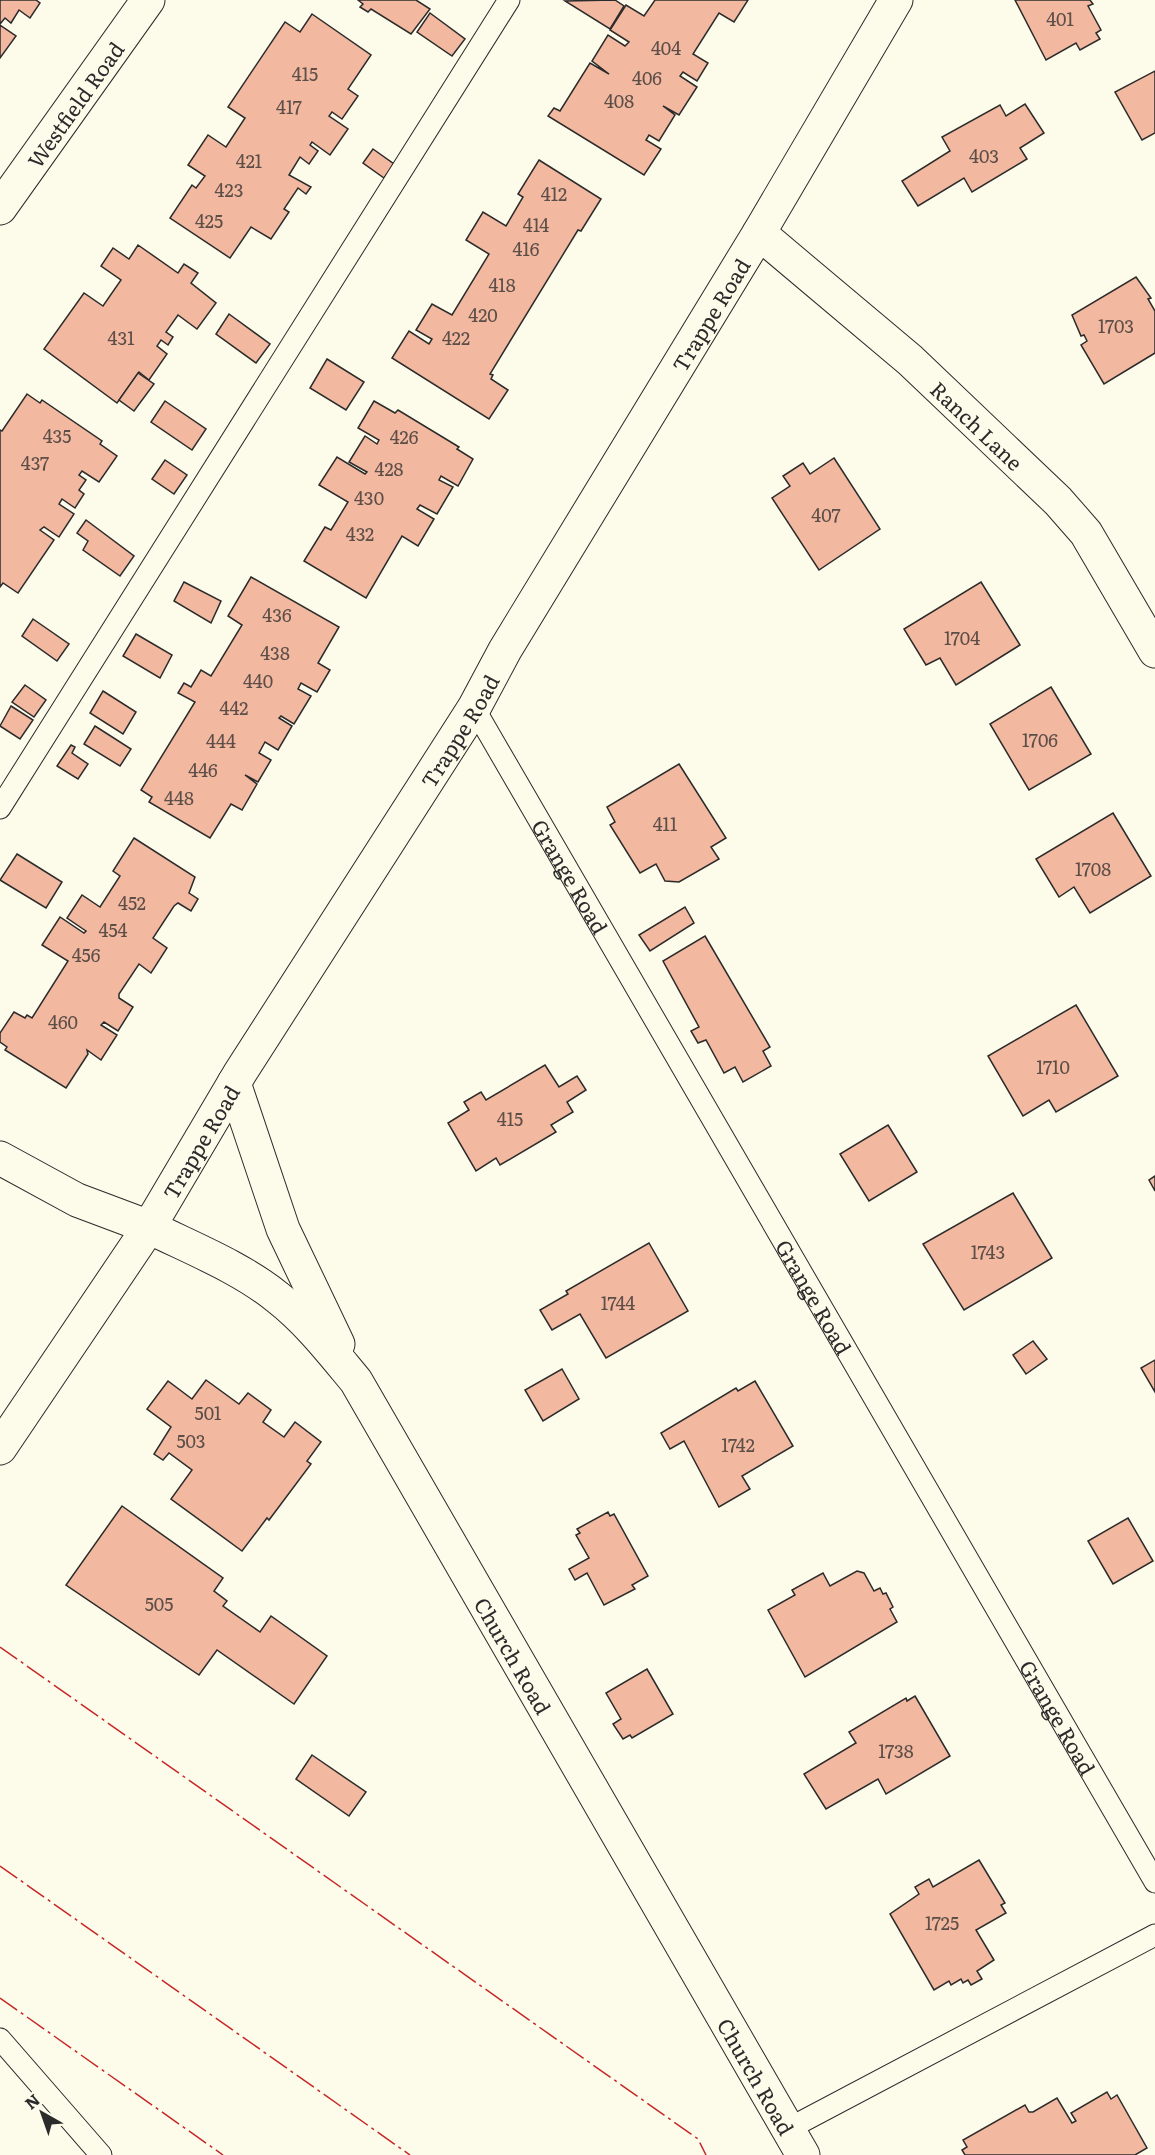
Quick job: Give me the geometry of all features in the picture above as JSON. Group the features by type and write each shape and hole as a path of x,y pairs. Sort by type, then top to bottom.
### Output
{"street":[{"name":"Westfield Road","path":"0,208 148,0"},
{"name":"Trappe Road","path":"0,1448 149,1227 234,1083 474,708 511,640 759,233 896,0"},
{"name":"Ranch Lane","path":"759,233 910,360 1059,501 1086,533 1155,651"},
{"path":"234,1083 283,1229 356,1381"},
{"name":"Church Road","path":"0,1158 77,1200 149,1227 231,1268 276,1296 314,1331 356,1381 796,2142"}],"lane":[{"path":"0,808 509,0"},
{"name":"Grange Road","path":"474,708 1155,1882"},
{"path":"796,2142 1155,1935"},
{"path":"0,2039 101,2155"}],"building":[{"path":"0,0 36,0 40,3 30,18 19,10 11,23 5,18 0,24"},
{"path":"358,0 416,0 430,9 411,34 371,9 368,12 360,7 363,4"},
{"path":"615,0 624,6 610,29 565,1"},
{"path":"655,0 748,0 734,22 719,13 693,54 708,63 697,81 683,72 680,76 697,87 679,115 663,106 675,115 659,141 649,135 646,140 661,149 644,175 548,116 554,108 560,111 590,63 609,74 592,61 608,35 625,46 629,42 610,30 626,5 644,16"},
{"path":"1015,0 1090,0 1093,4 1088,6 1101,30 1096,33 1100,39 1080,50 1076,43 1046,60"},
{"path":"430,13 465,39 452,56 417,32"},
{"path":"312,14 371,55 348,89 358,96 342,119 332,112 329,116 348,129 330,155 312,142 310,145 318,151 309,164 300,157 289,175 311,187 306,194 298,188 284,209 289,212 271,239 251,227 230,258 170,218 192,185 196,188 205,176 188,165 208,135 226,147 245,118 228,107 285,22 300,32"},
{"path":"0,25 16,36 0,58"},
{"path":"1155,71 1155,133 1142,140 1115,92"},
{"path":"1025,104 1044,133 1020,148 1027,159 972,192 964,178 918,206 902,181 950,151 942,137 1000,105 1006,116"},
{"path":"373,149 394,164 384,178 363,163"},
{"path":"539,160 601,199 581,231 578,230 490,374 493,375 491,379 508,390 489,419 392,358 409,331 429,344 432,339 416,330 432,304 452,315 489,254 466,240 483,212 506,226 523,197 518,194"},
{"path":"138,245 178,273 184,264 198,273 191,283 216,303 197,329 178,315 166,332 173,337 168,345 161,340 157,346 167,354 149,380 139,372 117,403 44,349 84,293 103,306 121,280 101,266 113,248 129,259"},
{"path":"1136,277 1151,298 1148,299 1155,311 1155,353 1104,384 1081,345 1087,341 1084,335 1081,336 1072,315"},
{"path":"229,314 270,344 256,363 216,334"},
{"path":"327,359 364,382 346,410 310,388"},
{"path":"138,373 154,384 134,411 119,400"},
{"path":"27,394 40,403 42,400 102,441 100,444 117,456 99,482 82,471 79,475 86,480 79,490 84,494 75,508 62,499 59,504 74,514 59,537 44,527 40,530 54,540 18,593 3,583 0,587 0,430 2,431"},
{"path":"165,401 206,429 192,450 151,422"},
{"path":"374,401 395,413 398,410 459,447 457,449 473,459 458,486 441,476 439,480 453,487 437,514 420,505 417,509 434,519 418,546 402,536 366,598 304,561 325,527 331,530 348,502 319,485 337,457 365,474 367,472 349,462 365,436 377,444 379,440 358,428"},
{"path":"834,458 880,529 819,570 772,498 790,486 783,476 803,463 810,474"},
{"path":"165,460 187,475 174,494 152,479"},
{"path":"86,520 134,556 120,576 83,550 88,541 77,533"},
{"path":"251,577 339,627 318,663 330,670 317,692 301,683 298,689 311,696 294,724 281,716 279,718 292,726 278,750 265,742 259,753 271,760 258,782 245,775 257,784 242,810 231,804 210,838 149,802 152,797 141,790 195,702 178,693 184,683 191,687 201,670 211,676 242,625 228,616"},
{"path":"184,582 221,601 211,623 174,601"},
{"path":"981,582 1020,645 956,685 940,658 926,665 904,629"},
{"path":"33,619 69,644 57,661 22,636"},
{"path":"136,634 172,655 160,678 123,656"},
{"path":"25,685 46,700 34,717 12,702"},
{"path":"1051,687 1091,754 1029,790 990,724"},
{"path":"103,691 136,712 123,734 90,713"},
{"path":"11,706 33,720 20,739 0,726"},
{"path":"95,726 131,749 120,766 84,744"},
{"path":"71,745 75,747 72,753 88,764 78,779 57,766"},
{"path":"679,764 726,838 711,847 719,859 679,882 665,881 656,864 640,873 610,825 615,822 607,807"},
{"path":"1113,813 1151,876 1090,913 1074,887 1059,897 1036,859"},
{"path":"134,838 195,877 189,893 198,899 191,911 178,903 174,906 153,938 167,948 151,973 139,964 119,994 119,998 133,1007 118,1031 104,1022 101,1025 117,1035 101,1060 87,1050 88,1054 66,1088 5,1050 7,1047 0,1042 0,1033 14,1012 25,1018 27,1015 32,1018 68,961 42,945 60,917 84,933 86,931 67,918 82,895 100,907 120,876 113,871"},
{"path":"17,854 62,882 46,908 0,880"},
{"path":"685,907 694,923 650,951 639,935"},
{"path":"705,936 770,1047 763,1051 771,1066 743,1082 735,1067 724,1073 706,1040 698,1043 691,1031 699,1027 663,961"},
{"path":"1076,1005 1118,1076 1056,1112 1049,1100 1023,1116 988,1056"},
{"path":"545,1065 559,1087 577,1076 586,1090 567,1102 573,1112 551,1125 556,1132 500,1165 496,1158 476,1171 448,1123 469,1110 464,1102 481,1092 486,1100"},
{"path":"888,1125 917,1172 869,1201 840,1154"},
{"path":"1155,1176 1155,1191 1149,1180"},
{"path":"1013,1193 1052,1258 964,1310 923,1244"},
{"path":"649,1243 688,1311 606,1358 580,1314 552,1330 540,1310 568,1294 566,1291"},
{"path":"1033,1341 1047,1359 1026,1374 1013,1355"},
{"path":"1155,1360 1155,1392 1141,1368"},
{"path":"562,1369 579,1399 543,1421 525,1390"},
{"path":"206,1380 239,1404 248,1393 271,1410 263,1422 284,1437 295,1422 321,1442 307,1461 311,1464 269,1520 267,1518 242,1551 171,1499 192,1470 169,1453 163,1460 154,1454 171,1427 147,1409 168,1381 192,1399"},
{"path":"755,1381 793,1446 742,1476 750,1489 719,1507 684,1441 670,1449 661,1433 736,1388 738,1391"},
{"path":"122,1506 223,1578 214,1591 227,1601 223,1606 260,1632 271,1616 327,1656 294,1704 217,1650 199,1675 66,1585"},
{"path":"608,1512 610,1516 614,1514 648,1576 632,1585 635,1589 604,1605 587,1573 575,1580 569,1569 589,1558 576,1535 580,1533 577,1529"},
{"path":"1128,1518 1153,1561 1113,1584 1088,1541"},
{"path":"857,1571 864,1573 874,1591 880,1588 883,1594 886,1593 893,1607 890,1609 897,1622 805,1677 768,1610 795,1595 792,1590 823,1573 830,1586"},
{"path":"647,1669 673,1714 632,1738 630,1735 623,1739 613,1724 621,1719 606,1693"},
{"path":"915,1696 950,1756 886,1794 878,1779 826,1809 804,1774 856,1743 849,1732 906,1698 907,1701"},
{"path":"312,1755 366,1792 349,1816 296,1779"},
{"path":"979,1860 1005,1903 1001,1905 1006,1913 976,1930 994,1960 977,1971 982,1979 971,1985 968,1980 963,1983 961,1979 951,1985 949,1981 934,1990 890,1914 919,1894 915,1887 929,1879 933,1887"},
{"path":"1107,2092 1111,2099 1117,2095 1147,2148 1135,2155 965,2155 962,2150 967,2147 963,2140 1025,2105 1029,2112 1033,2112 1057,2098 1072,2123 1076,2121 1071,2113"}],"power":[{"path":"0,1647 698,2139 706,2155"},
{"path":"0,1866 410,2155"},
{"path":"0,1998 223,2155"}]}
